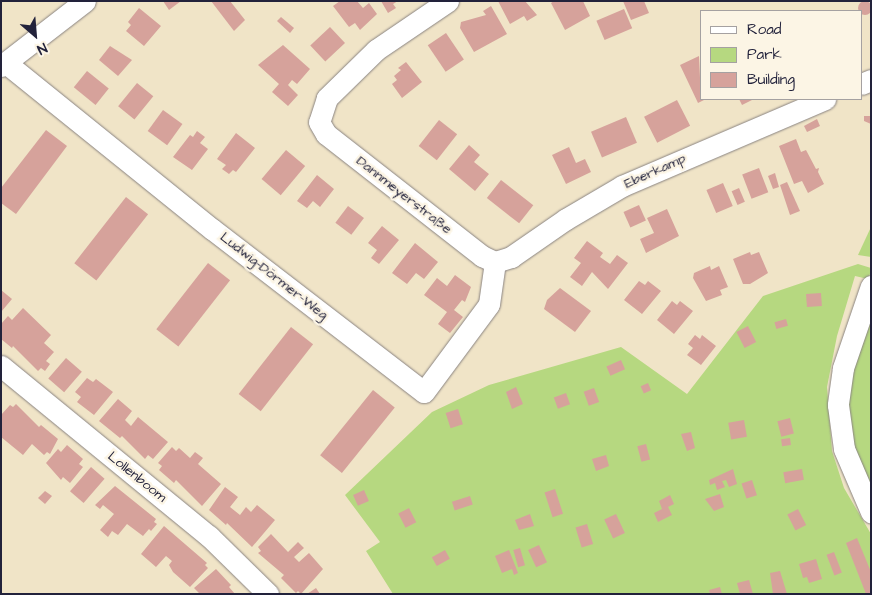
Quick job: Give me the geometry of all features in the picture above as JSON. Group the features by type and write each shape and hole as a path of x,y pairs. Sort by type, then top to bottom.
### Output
{"street":[{"path":"4,64 85,1"},
{"name":"Dannmeyerstraße","path":"448,1 376,50 327,98 320,122 326,134 482,256 495,262"},
{"name":"Ludwig-Dörmer-Weg","path":"4,64 424,392 489,304 495,262"},
{"name":"Eberkamp","path":"495,262 511,257 566,219 622,186 823,100"},
{"path":"871,286 843,368 838,405 844,449 871,512"},
{"name":"Lollenboom","path":"1,366 209,536 268,594"}],"green space":[{"path":"871,227 871,257 858,255"},
{"path":"858,264 871,268 871,271 868,279 855,276 837,336 827,387 832,451 844,488 871,534 871,594 393,594 366,551 380,542 345,495 432,412 489,385 621,347 687,394 763,296"},
{"path":"871,308 871,495 859,468 845,407 855,353"}],"building":[{"path":"163,1 181,1 169,10"},
{"path":"211,1 230,1 245,20 234,31"},
{"path":"340,1 357,1 363,8 369,3 377,14 360,30 355,23 349,27 333,6"},
{"path":"381,1 398,1 393,4 396,8 388,13"},
{"path":"498,1 525,1 537,15 527,21 524,16 510,24"},
{"path":"554,1 583,1 590,16 565,30 551,3"},
{"path":"623,1 644,1 649,13 631,20"},
{"path":"862,1 868,1 872,5 872,11 868,15 862,15 862,10 858,10 858,5"},
{"path":"491,6 507,34 474,52 460,28 461,22 486,15 483,11"},
{"path":"139,8 161,26 144,46 126,31 131,25 128,22"},
{"path":"624,9 632,28 605,40 596,21"},
{"path":"281,17 294,28 290,33 277,21"},
{"path":"330,27 345,43 325,62 310,45"},
{"path":"446,33 464,60 446,72 428,45"},
{"path":"283,45 310,69 297,84 292,80 288,85 298,95 288,106 272,92 279,84 258,65"},
{"path":"110,46 132,60 118,76 99,60"},
{"path":"699,56 700,100 704,100 698,103 680,65"},
{"path":"406,62 422,82 402,98 392,84 397,80 394,76 401,70 398,68"},
{"path":"87,71 109,89 96,105 74,87"},
{"path":"137,83 153,96 134,120 118,106"},
{"path":"677,100 690,126 657,143 644,117"},
{"path":"740,100 752,100 742,105"},
{"path":"163,110 182,124 167,145 148,131"},
{"path":"864,116 871,116 871,124 864,121"},
{"path":"626,117 637,143 602,158 591,132"},
{"path":"817,119 820,126 807,132 804,126"},
{"path":"439,120 457,134 437,160 419,146"},
{"path":"46,130 67,146 16,214 1,203 1,188"},
{"path":"197,131 205,137 200,143 208,149 192,170 173,157 190,135 193,137"},
{"path":"236,133 255,148 236,172 233,170 229,174 222,169 226,165 217,159"},
{"path":"796,139 801,152 806,150 816,169 819,168 818,172 824,184 808,193 802,181 794,184 779,146"},
{"path":"469,145 480,155 474,162 489,174 475,191 449,169"},
{"path":"569,147 576,163 585,159 591,172 566,184 552,155"},
{"path":"286,150 305,166 281,195 262,179"},
{"path":"759,168 768,192 752,199 742,174"},
{"path":"775,173 779,187 773,189 768,176"},
{"path":"317,175 334,189 320,207 313,201 307,208 297,201"},
{"path":"501,180 533,205 519,223 487,198"},
{"path":"787,182 800,211 790,215 780,185"},
{"path":"723,183 733,206 716,213 706,190"},
{"path":"739,188 745,202 737,205 732,191"},
{"path":"126,197 148,214 96,280 74,263"},
{"path":"639,205 646,221 630,227 623,212"},
{"path":"348,206 364,218 351,235 335,223"},
{"path":"667,209 679,236 646,253 640,239 654,233 647,218"},
{"path":"382,226 399,240 379,264 371,258 377,250 368,243"},
{"path":"587,241 603,253 600,257 610,264 617,255 628,263 608,289 592,272 582,286 570,277 581,263 574,258"},
{"path":"415,243 438,262 424,279 416,273 407,284 392,273"},
{"path":"750,252 751,255 759,252 768,273 750,284 743,284 733,259"},
{"path":"208,263 230,280 178,346 156,329"},
{"path":"710,266 711,270 719,266 728,287 720,290 722,295 706,301 693,278 694,273"},
{"path":"455,275 471,287 465,302 462,300 454,310 463,317 450,333 438,324 447,312 424,295 437,278 447,286"},
{"path":"639,281 645,285 648,281 661,291 642,314 624,300"},
{"path":"560,288 591,311 575,332 544,309 547,300"},
{"path":"1,290 12,299 1,312"},
{"path":"821,293 822,306 807,307 806,294"},
{"path":"672,301 677,305 680,301 693,311 674,334 657,320"},
{"path":"23,308 51,335 44,343 54,352 46,361 50,364 45,371 41,368 38,371 13,346 12,348 1,339 1,324 8,316 12,320"},
{"path":"786,319 788,326 776,329 774,322"},
{"path":"748,326 756,342 745,348 736,332"},
{"path":"291,327 313,344 261,411 239,394"},
{"path":"695,335 700,339 702,335 716,346 701,365 687,355 693,348 688,344"},
{"path":"66,358 82,372 64,392 48,378"},
{"path":"621,360 625,369 610,376 606,367"},
{"path":"87,378 93,382 96,379 113,392 94,415 77,402 81,397 75,392"},
{"path":"648,383 651,390 644,393 641,386"},
{"path":"516,387 523,404 512,409 506,392"},
{"path":"594,388 599,402 589,406 584,392"},
{"path":"373,390 395,408 342,473 320,455"},
{"path":"566,393 570,404 558,409 554,397"},
{"path":"118,399 132,411 125,420 131,426 138,417 168,442 153,459 148,455 145,459 122,436 120,438 99,421"},
{"path":"16,404 39,427 41,425 58,439 50,454 47,452 44,455 32,444 23,455 1,437 1,415 10,405 13,407"},
{"path":"458,409 463,424 451,428 446,413"},
{"path":"790,418 794,434 781,437 777,421"},
{"path":"744,420 747,437 731,440 728,423"},
{"path":"691,432 695,448 687,451 681,434"},
{"path":"790,438 791,445 782,446 781,439"},
{"path":"646,444 650,459 641,462 637,446"},
{"path":"67,445 83,459 79,464 83,467 70,483 63,477 61,480 46,463 58,449 61,452"},
{"path":"172,447 176,451 179,448 190,458 195,452 203,458 198,464 221,484 202,506 176,480 174,483 159,470 162,466 158,463"},
{"path":"606,455 609,466 596,471 592,459"},
{"path":"91,467 105,479 84,503 70,491"},
{"path":"733,469 737,484 729,487 726,480 722,481 725,487 717,490 715,483 710,485 709,480"},
{"path":"802,469 804,480 785,483 783,472"},
{"path":"752,480 757,495 746,499 742,483"},
{"path":"115,486 156,519 154,522 157,524 151,531 149,529 143,536 127,524 118,535 112,531 108,537 100,530 114,514 103,505 100,509 95,505"},
{"path":"225,487 238,497 230,507 240,515 246,507 251,512 257,505 275,520 252,547 227,523 226,525 209,510"},
{"path":"555,489 563,514 553,517 545,492"},
{"path":"364,490 369,501 358,506 353,495"},
{"path":"45,491 52,496 45,504 38,498"},
{"path":"720,494 724,507 714,511 705,499"},
{"path":"670,495 674,504 668,507 672,515 658,522 654,513 662,509 659,501"},
{"path":"470,496 473,505 455,510 452,502"},
{"path":"409,508 416,522 406,528 398,513"},
{"path":"798,509 806,525 795,530 787,514"},
{"path":"530,514 534,526 519,530 515,520"},
{"path":"616,514 625,533 613,539 604,519"},
{"path":"587,524 593,544 582,548 576,528"},
{"path":"164,526 207,563 205,565 208,568 190,587 173,572 169,565 172,561 166,556 156,567 141,554"},
{"path":"271,534 288,552 298,542 304,548 294,557 299,562 309,553 323,569 301,594 298,591 296,593 281,578 284,575 258,553 261,551 258,547"},
{"path":"857,538 871,572 871,594 866,594 846,543"},
{"path":"539,545 547,562 536,567 528,550"},
{"path":"520,548 525,565 518,567 513,550"},
{"path":"445,550 450,559 437,566 432,557"},
{"path":"509,550 518,573 514,575 512,569 502,573 495,556"},
{"path":"834,552 842,573 834,575 827,555"},
{"path":"816,559 822,579 809,583 807,577 803,578 799,564"},
{"path":"216,569 231,585 229,587 235,594 200,594 194,588"},
{"path":"780,571 787,594 773,594 770,573"},
{"path":"749,580 753,594 740,594 737,583"},
{"path":"720,587 722,594 710,594 709,590"},
{"path":"316,588 320,594 307,594"}]}
